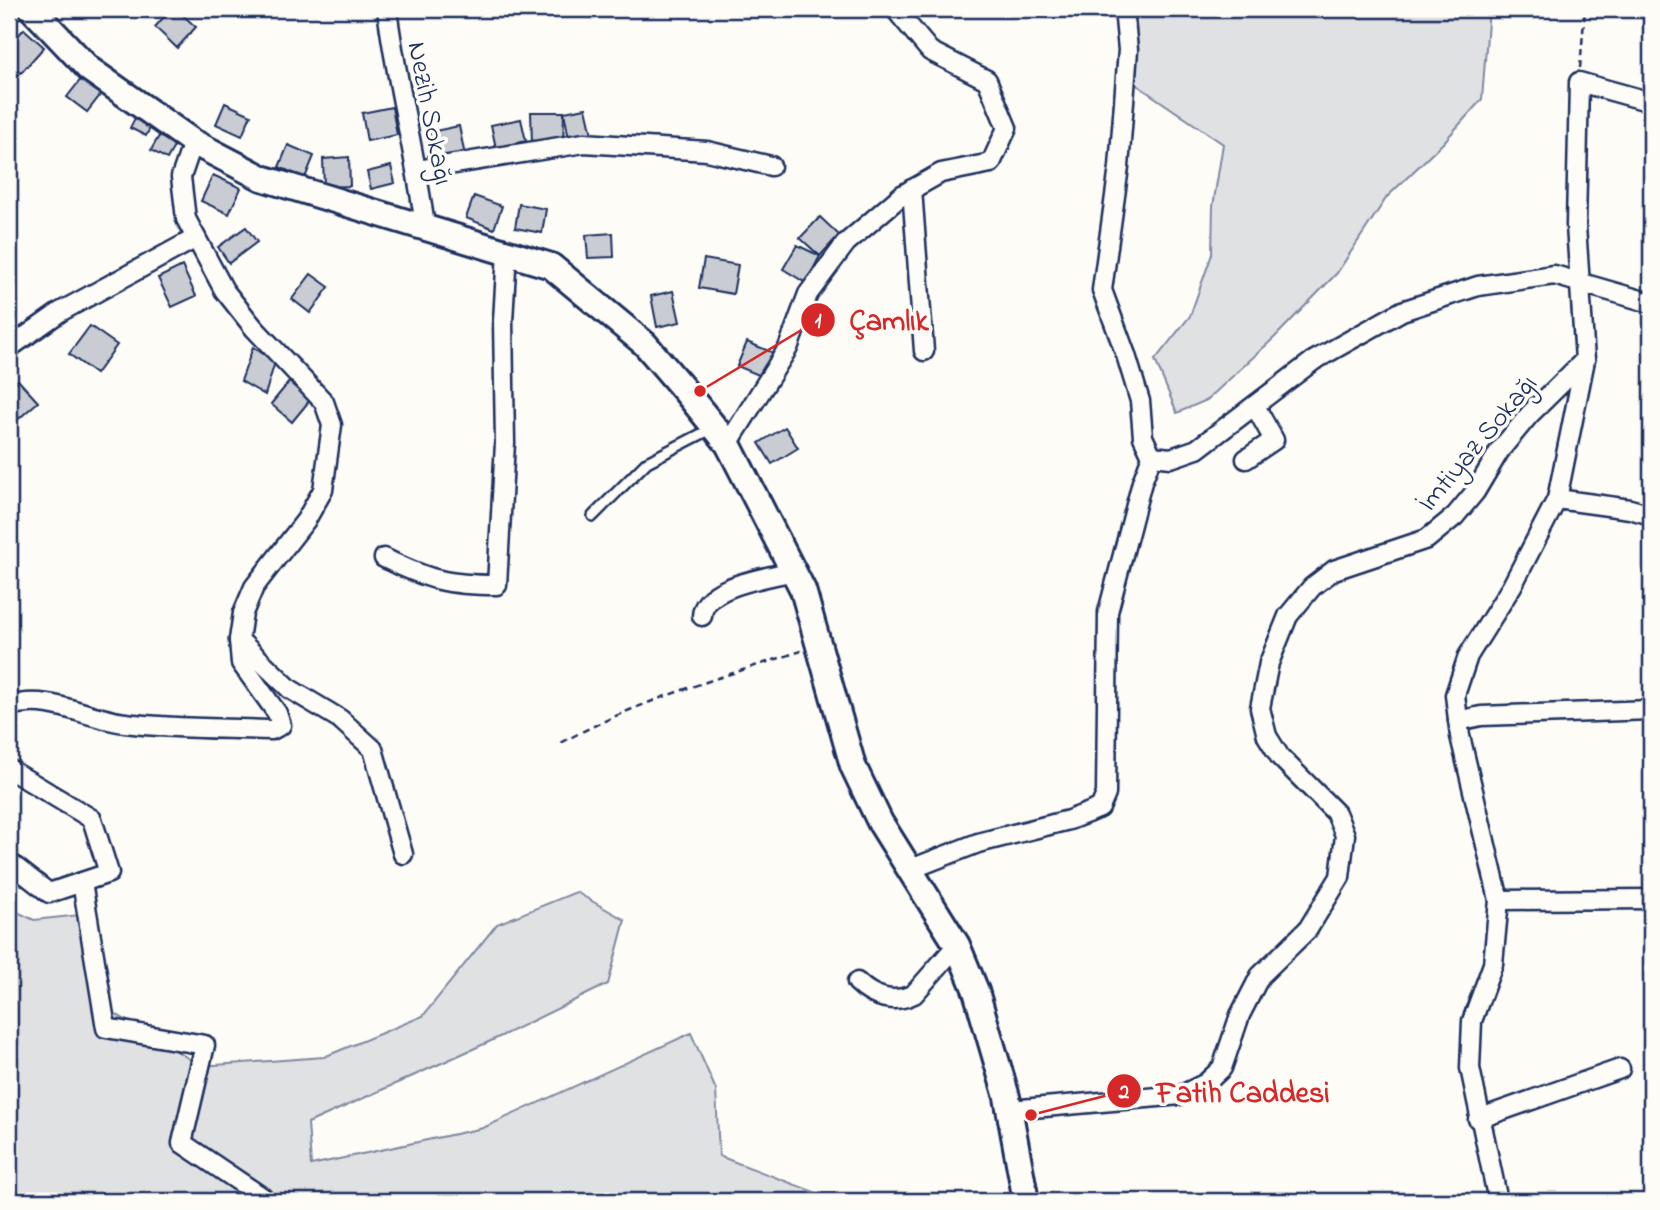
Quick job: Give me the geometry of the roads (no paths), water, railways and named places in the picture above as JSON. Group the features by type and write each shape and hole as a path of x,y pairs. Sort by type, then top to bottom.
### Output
{"street":[{"path":"32,9 89,69 192,142 262,178 551,266 645,344 722,435 803,590 853,766 880,822 957,946 976,991 1010,1110 1026,1201"},
{"name":"Nezih Sokağı","path":"387,9 393,58 418,170 425,227"},
{"path":"722,435 788,348 808,294 846,243 912,189 941,173 991,163 1007,128 987,80 930,51 895,9"},
{"path":"911,869 978,843 1069,820 1100,808 1106,794 1108,612 1142,482 1152,456 1143,437 1140,401 1102,290 1122,126 1128,50 1124,9"},
{"path":"1498,1201 1470,1068 1472,1021 1493,964 1499,900 1458,720 1455,695 1468,656 1512,586 1557,499 1585,360 1576,226 1579,82 1651,102"},
{"path":"9,706 24,701 45,701 124,723 272,730 281,725 277,713 241,663 239,640 243,613 254,587 306,520 323,489 332,425 324,402 254,328 223,289 186,219 181,177 192,142"},
{"path":"418,170 564,145 595,143 706,151 771,166"},
{"path":"912,189 924,351"},
{"path":"9,348 60,312 196,239"},
{"path":"384,558 427,579 458,585 497,585 505,443 503,321 507,253"},
{"path":"1152,456 1171,458 1197,449 1313,361 1402,311 1478,286 1554,275 1579,280 1651,303"},
{"name":"İmtiyaz Sokağı","path":"1010,1110 1181,1095 1206,1083 1222,1068 1240,1015 1260,976 1308,929 1340,877 1345,835 1336,813 1280,757 1267,736 1260,708 1269,663 1288,616 1312,587 1334,570 1427,539 1455,516 1475,492 1500,450 1530,414 1585,360"},
{"path":"1246,458 1274,440 1255,406"},
{"path":"1557,499 1630,509 1651,515"},
{"path":"702,616 702,607 707,599 718,591 793,571"},
{"path":"239,640 290,689 341,719 373,749 403,854"},
{"path":"1458,720 1481,716 1651,710"},
{"path":"9,769 92,819 109,873 49,893 9,862"},
{"path":"82,882 106,1028 205,1045 182,1143 262,1197 261,1201"},
{"path":"1499,900 1651,899"},
{"path":"857,982 864,989 889,1000 906,998 914,994 957,946"},
{"path":"1479,1119 1620,1069"}],"lane":[{"path":"593,516 647,462 722,435"}],"place":[{"name":"Çamlık","path":"700,391"},
{"name":"Fatih Caddesi","path":"1031,1115"}]}
